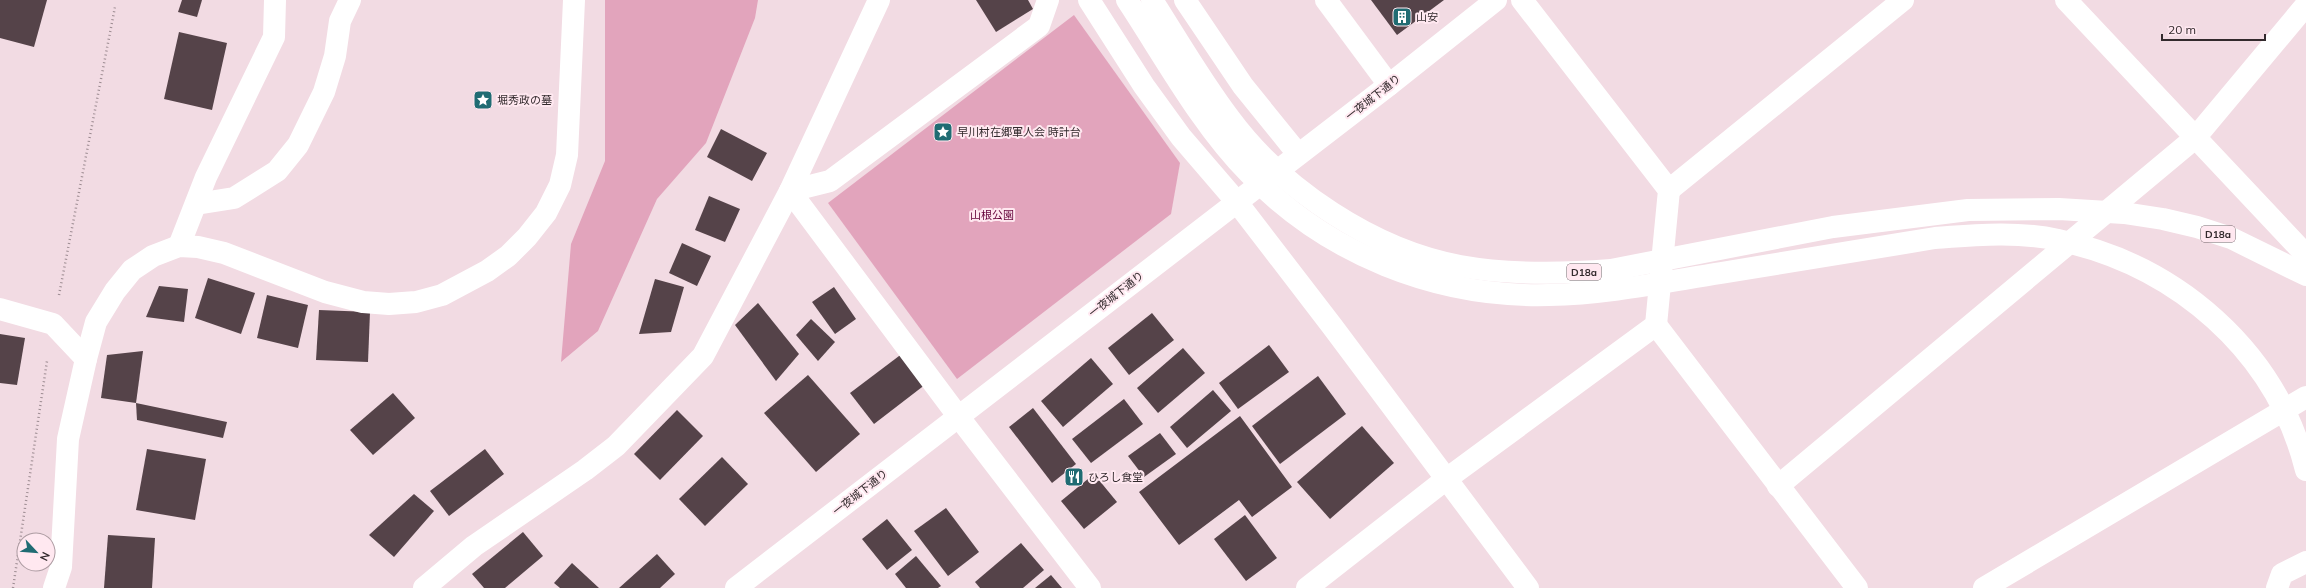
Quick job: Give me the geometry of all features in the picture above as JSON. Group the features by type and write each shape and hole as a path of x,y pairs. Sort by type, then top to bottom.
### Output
{"main road":[{"path":"179,246 206,177 274,37 275,0"},
{"path":"196,204 234,198 277,170 298,145 324,92 335,56 340,21 350,0"},
{"path":"54,588 61,568 68,439 86,359 96,322 115,291 132,270 153,256 179,246 198,246 224,254 325,292 363,302 389,304 416,302 442,295 487,271 508,256 528,237 546,213 560,185 567,155 574,0"},
{"path":"424,588 474,546 586,470 616,446 704,356 790,191 879,0"},
{"path":"790,191 830,181 1027,36 1040,26 1048,0"},
{"path":"1089,0 1144,86 1182,137 1236,202 1332,326 1445,480 1528,588"},
{"path":"1127,0 1218,138 1248,173 1286,209 1327,238 1371,260 1429,281 1470,289 1527,295 1555,295 1622,289 1935,238 1981,234 2032,236 2058,240 2104,253 2160,277 2187,294 2216,320 2242,347 2266,380 2290,422 2306,470"},
{"name":"D18a","path":"1152,0 1230,120 1289,181 1325,208 1386,242 1430,258 1459,266 1521,272 1576,273 1611,270 1834,227 1968,210 2059,209 2132,214 2197,227 2230,238 2306,275"},
{"path":"1185,0 1243,86 1298,154"},
{"path":"1326,0 1389,85"},
{"name":"一夜城下通り","path":"736,588 1389,85 1496,0"},
{"path":"1522,0 1669,190 1656,325 1778,486 1858,588"},
{"path":"1669,190 1903,0"},
{"path":"2066,0 2306,255"},
{"path":"1778,486 2195,138 2306,5"},
{"path":"790,191 958,416 1090,588"},
{"path":"0,309 53,324 86,359"},
{"path":"1307,588 1445,480 1656,325"},
{"path":"1984,588 2306,397"},
{"path":"2276,588 2282,574 2306,562"}],"path":[{"path":"13,588 53,324 115,7"}],"green space":[{"path":"605,0 758,0 755,18 706,143 657,199 598,331 561,362 571,244 605,161"},
{"name":"山根公園","path":"1074,15 1180,163 1171,214 957,379 828,203"}],"building":[{"path":"0,0 47,0 34,47 0,38"},
{"path":"182,0 202,0 197,17 178,12"},
{"path":"976,0 1028,0 1033,9 996,32"},
{"name":"山安","path":"1371,0 1444,0 1397,35"},
{"path":"179,32 227,43 212,110 164,99"},
{"path":"721,129 767,153 752,181 707,157"},
{"path":"709,196 740,209 725,242 695,230"},
{"path":"682,243 711,256 697,286 669,273"},
{"path":"208,278 255,293 241,334 195,318"},
{"path":"655,279 684,287 671,332 639,334"},
{"path":"159,286 188,289 184,322 146,317"},
{"path":"834,287 856,319 835,334 812,302"},
{"path":"267,295 308,305 298,348 257,338"},
{"path":"758,303 799,354 776,381 735,325"},
{"path":"319,310 370,312 368,362 316,360"},
{"path":"1152,313 1174,340 1129,375 1108,348"},
{"path":"811,319 835,342 818,361 796,335"},
{"path":"0,334 25,338 17,385 0,383"},
{"path":"1269,345 1289,372 1238,409 1219,383"},
{"path":"1183,348 1205,373 1158,413 1137,388"},
{"path":"143,351 136,403 101,398 107,355"},
{"path":"903,353 926,384 874,424 850,393"},
{"path":"1091,358 1113,384 1063,427 1041,401"},
{"path":"808,375 860,434 816,472 764,413"},
{"path":"1318,376 1346,414 1280,464 1252,426"},
{"path":"1213,390 1231,411 1187,448 1170,427"},
{"path":"393,393 415,418 373,455 350,430"},
{"path":"1124,399 1143,424 1091,463 1072,439"},
{"path":"136,403 227,422 223,438 137,420"},
{"path":"1033,408 1076,464 1052,483 1009,427"},
{"path":"677,410 703,436 660,480 634,454"},
{"path":"1240,416 1292,487 1252,517 1239,500 1179,545 1139,492"},
{"path":"1362,426 1394,463 1330,519 1297,482"},
{"path":"1160,433 1176,454 1144,477 1128,456"},
{"path":"147,449 206,459 195,520 136,510"},
{"path":"485,449 504,474 449,516 430,491"},
{"path":"722,457 748,484 705,526 679,499"},
{"path":"1094,474 1117,502 1084,529 1061,501"},
{"path":"414,494 434,511 394,557 369,535"},
{"path":"946,508 979,552 948,576 914,531"},
{"path":"1245,515 1277,558 1246,581 1214,539"},
{"path":"887,519 912,550 887,570 862,539"},
{"path":"523,532 543,556 505,588 484,588 472,574"},
{"path":"108,535 155,538 152,588 104,588"},
{"path":"1021,543 1044,570 1023,588 980,588 975,582"},
{"path":"657,554 675,574 660,588 619,588"},
{"path":"916,556 941,586 938,588 906,588 895,574"},
{"path":"572,563 599,588 560,588 554,583"},
{"path":"1051,575 1062,588 1035,588"}],"place":[{"name":"山安","path":"1402,17"},
{"name":"堀秀政の墓","path":"483,100"},
{"name":"早川村在郷軍人会 時計台","path":"943,132"},
{"name":"ひろし食堂","path":"1074,477"}]}
